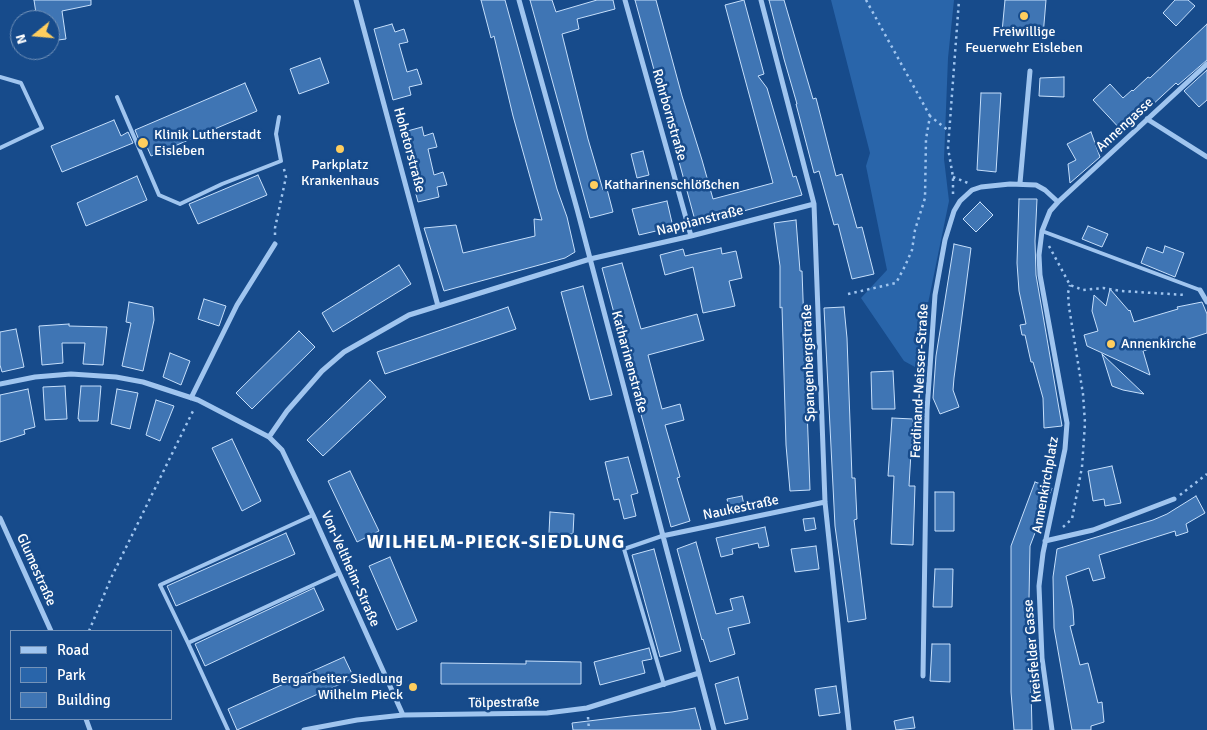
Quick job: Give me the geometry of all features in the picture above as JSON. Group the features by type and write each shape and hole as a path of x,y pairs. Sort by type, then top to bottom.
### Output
{"street":[{"name":"Hohetorstraße","path":"356,0 438,306"},
{"name":"Katharinenstraße","path":"519,0 590,259 714,730"},
{"name":"Rohrbornstraße","path":"625,0 691,236"},
{"name":"Spangenbergstraße","path":"761,0 814,204 825,502 850,730"},
{"name":"Annengasse","path":"1058,202 1207,64"},
{"path":"1020,184 1030,71"},
{"path":"1147,119 1207,158"},
{"name":"Ferdinand-Neisser-Straße","path":"923,676 928,410 935,295 945,240 954,211 960,201 972,190 990,185 1020,184 1040,187 1058,202"},
{"name":"Annenkirchplatz","path":"1058,202 1050,211 1042,231 1039,255 1040,274 1067,423 1065,449 1045,541 1093,530 1174,499"},
{"name":"Nappianstraße","path":"269,437 322,371 344,352 408,315 590,259 691,236 814,204"},
{"path":"191,398 237,306 275,244"},
{"path":"1200,290 1207,290"},
{"path":"1200,290 1207,302"},
{"path":"0,384 35,377 71,374 143,382 198,400 269,437"},
{"name":"Von-Veltheim-Straße","path":"269,437 282,450 403,715"},
{"name":"Naukestraße","path":"662,536 825,502"},
{"name":"Glumestraße","path":"0,518 51,630"},
{"name":"Kreisfelder Gasse","path":"1045,541 1039,586 1039,612 1042,658 1052,730"},
{"name":"Tölpestraße","path":"304,730 403,715 548,713 587,708 699,673"}],"lane":[{"path":"0,77 22,83 42,128 0,148"},
{"path":"117,98 159,196 180,204 222,184 281,161 276,134 279,117"},
{"path":"1042,231 1200,290"},
{"path":"228,730 160,585 313,515"},
{"path":"662,536 624,549 664,685"},
{"path":"188,642 339,573"}],"path":[{"path":"866,0 930,116 949,131"},
{"path":"953,177 948,152 959,0"},
{"path":"848,294 896,283 905,266 912,250 915,230 924,198 926,139 930,116"},
{"path":"275,244 275,228 286,177 281,161"},
{"path":"1042,231 1070,285 1083,290 1103,288 1121,292 1183,296 1200,290"},
{"path":"89,630 112,578 198,400"},
{"path":"1174,499 1207,474"},
{"path":"587,708 589,730"}],"green space":[{"path":"831,0 954,0 948,58 944,159 949,201 915,367 904,361 861,298 887,270 866,166 870,153"}],"building":[{"path":"34,0 91,0 91,5 62,11 66,39 60,40 60,10 36,10"},
{"path":"481,0 505,0 557,189 567,217 575,252 565,258 444,291 424,228 456,225 463,253 535,236 534,219 542,220 513,116 494,36 491,38"},
{"path":"530,0 552,0 556,12 597,0 613,0 615,9 577,19 579,29 562,34 588,139 603,190 607,189 613,212 590,218"},
{"path":"635,0 656,0 713,199 773,183 725,5 744,0 764,74 758,76 767,88 793,177 796,176 802,195 696,224"},
{"path":"769,0 784,0 813,99 816,98 836,176 842,174 857,228 862,227 874,274 852,279 838,224 834,225 819,171 814,173"},
{"name":"Freiwillige Feuerwehr Eisleben","path":"1005,0 1046,0 1043,36 1002,32"},
{"path":"1175,0 1188,0 1195,6 1176,26 1163,13"},
{"path":"392,24 395,32 404,29 408,42 399,44 407,72 417,69 422,84 409,87 411,95 393,100 374,29"},
{"path":"1207,24 1207,60 1178,85 1176,83 1123,132 1093,100 1110,84 1123,98 1148,77 1150,78"},
{"path":"320,58 329,83 299,94 290,69"},
{"path":"1207,70 1207,100 1199,107 1184,91"},
{"path":"1064,77 1064,97 1039,96 1040,78"},
{"path":"245,83 257,111 151,156 143,138 139,140 135,130"},
{"path":"981,93 1001,93 996,172 977,170"},
{"path":"114,120 121,136 128,132 133,143 62,172 51,146"},
{"path":"422,127 424,136 433,133 437,147 428,149 434,175 443,172 447,185 437,187 439,197 418,202 400,133"},
{"path":"1091,132 1100,157 1070,183 1068,164 1076,160 1067,144"},
{"path":"643,151 649,175 637,178 631,154"},
{"path":"258,175 267,195 198,224 189,204"},
{"path":"137,176 147,200 86,226 77,203"},
{"path":"1019,199 1037,199 1036,275 1062,426 1044,428 1043,398 1033,362 1031,362 1025,335 1022,335 1020,325 1026,324 1019,291 1017,263"},
{"path":"667,201 673,227 639,235 632,209"},
{"path":"980,202 993,215 976,232 963,219"},
{"path":"796,220 800,271 802,271 810,490 790,491 786,445 780,266 774,223"},
{"path":"1088,226 1108,234 1102,247 1082,239"},
{"path":"954,244 971,248 953,390 959,407 940,414 933,398 936,356"},
{"path":"1165,246 1184,253 1175,277 1141,263 1147,247 1163,253"},
{"path":"721,248 722,254 736,251 742,278 729,281 735,306 703,313 693,267 665,275 660,255 683,249 685,256"},
{"path":"622,263 641,329 697,314 704,340 648,355 662,409 680,404 684,420 665,425 680,477 677,478 690,521 671,527 602,268"},
{"path":"399,265 411,284 333,332 322,313"},
{"path":"583,286 612,395 590,400 561,292"},
{"path":"1110,289 1130,310 1134,322 1178,309 1177,307 1202,302 1207,314 1207,333 1143,351 1150,375 1087,346 1084,335 1098,331 1092,311 1094,295 1106,306"},
{"path":"204,299 226,306 219,326 198,319"},
{"path":"129,302 153,307 154,320 143,371 122,366 131,323 126,322"},
{"path":"508,307 516,329 385,374 377,352"},
{"path":"844,307 847,338 852,478 855,478 857,519 854,520 866,619 848,622 835,526 824,308"},
{"path":"69,324 69,326 107,327 103,365 83,364 85,343 62,343 63,363 42,365 39,326"},
{"path":"16,329 24,367 2,372 0,365 0,332"},
{"path":"299,331 315,347 252,409 236,393"},
{"path":"170,353 190,361 181,385 163,377"},
{"path":"1102,354 1144,394 1112,386"},
{"path":"893,371 895,409 872,409 871,372"},
{"path":"370,380 386,397 323,456 307,440"},
{"path":"65,386 67,419 45,420 43,387"},
{"path":"81,386 101,386 98,421 79,421 78,419"},
{"path":"28,389 35,427 24,430 25,434 0,442 0,395"},
{"path":"117,389 138,393 130,429 111,424"},
{"path":"156,400 174,406 160,441 146,435"},
{"path":"892,418 913,419 909,486 915,486 913,545 891,544 894,476 888,476"},
{"path":"232,439 261,501 242,511 212,448"},
{"path":"628,457 638,493 631,495 636,516 624,519 619,499 614,500 605,462"},
{"path":"1112,466 1121,503 1105,506 1104,499 1093,501 1088,471"},
{"path":"350,471 379,531 357,542 328,481"},
{"path":"1035,482 1052,488 1030,546 1029,599 1032,730 1014,730 1011,692 1011,546"},
{"path":"935,492 954,492 954,531 935,531"},
{"path":"742,496 745,509 730,512 727,499"},
{"path":"1196,496 1205,513 1186,524 1188,532 1176,536 1175,531 1099,555 1105,578 1093,581 1089,568 1066,576 1073,609 1074,625 1070,626 1080,665 1088,663 1098,703 1102,702 1104,722 1091,726 1091,730 1072,730 1054,628 1053,577 1057,549 1153,520 1167,514"},
{"path":"550,512 574,514 573,534 549,533"},
{"path":"814,518 816,529 805,531 803,519"},
{"path":"765,527 769,546 759,548 758,543 732,549 733,554 721,557 716,538"},
{"path":"286,533 295,554 176,606 167,586"},
{"path":"696,542 716,614 733,610 730,599 743,596 750,623 728,628 735,654 710,662 702,640 677,549"},
{"path":"816,546 819,569 795,572 791,549"},
{"path":"654,549 681,651 660,657 632,555"},
{"path":"390,557 417,621 397,630 369,566"},
{"path":"935,569 953,569 952,607 933,607"},
{"path":"314,588 324,610 205,666 195,644"},
{"path":"932,644 950,644 950,682 930,681"},
{"path":"649,648 652,659 642,661 645,673 600,685 594,662"},
{"path":"344,657 354,678 237,730 228,709"},
{"path":"526,661 581,662 581,684 441,684 441,663 526,664"},
{"path":"738,677 748,719 725,724 715,684"},
{"path":"836,686 840,713 819,716 815,689"},
{"path":"695,708 701,730 573,730 572,723"},
{"path":"913,717 915,728 896,730 894,721"}],"place":[{"name":"Freiwillige Feuerwehr Eisleben","path":"1024,16"},
{"name":"Klinik Lutherstadt Eisleben","path":"143,143"},
{"name":"Parkplatz Krankenhaus","path":"340,149"},
{"name":"Katharinenschlößchen","path":"594,185"},
{"name":"Annenkirche","path":"1111,344"},
{"name":"Bergarbeiter Siedlung Wilhelm Pieck","path":"413,687"}],"district":[{"name":"WILHELM-PIECK-SIEDLUNG","path":"496,543"}]}
